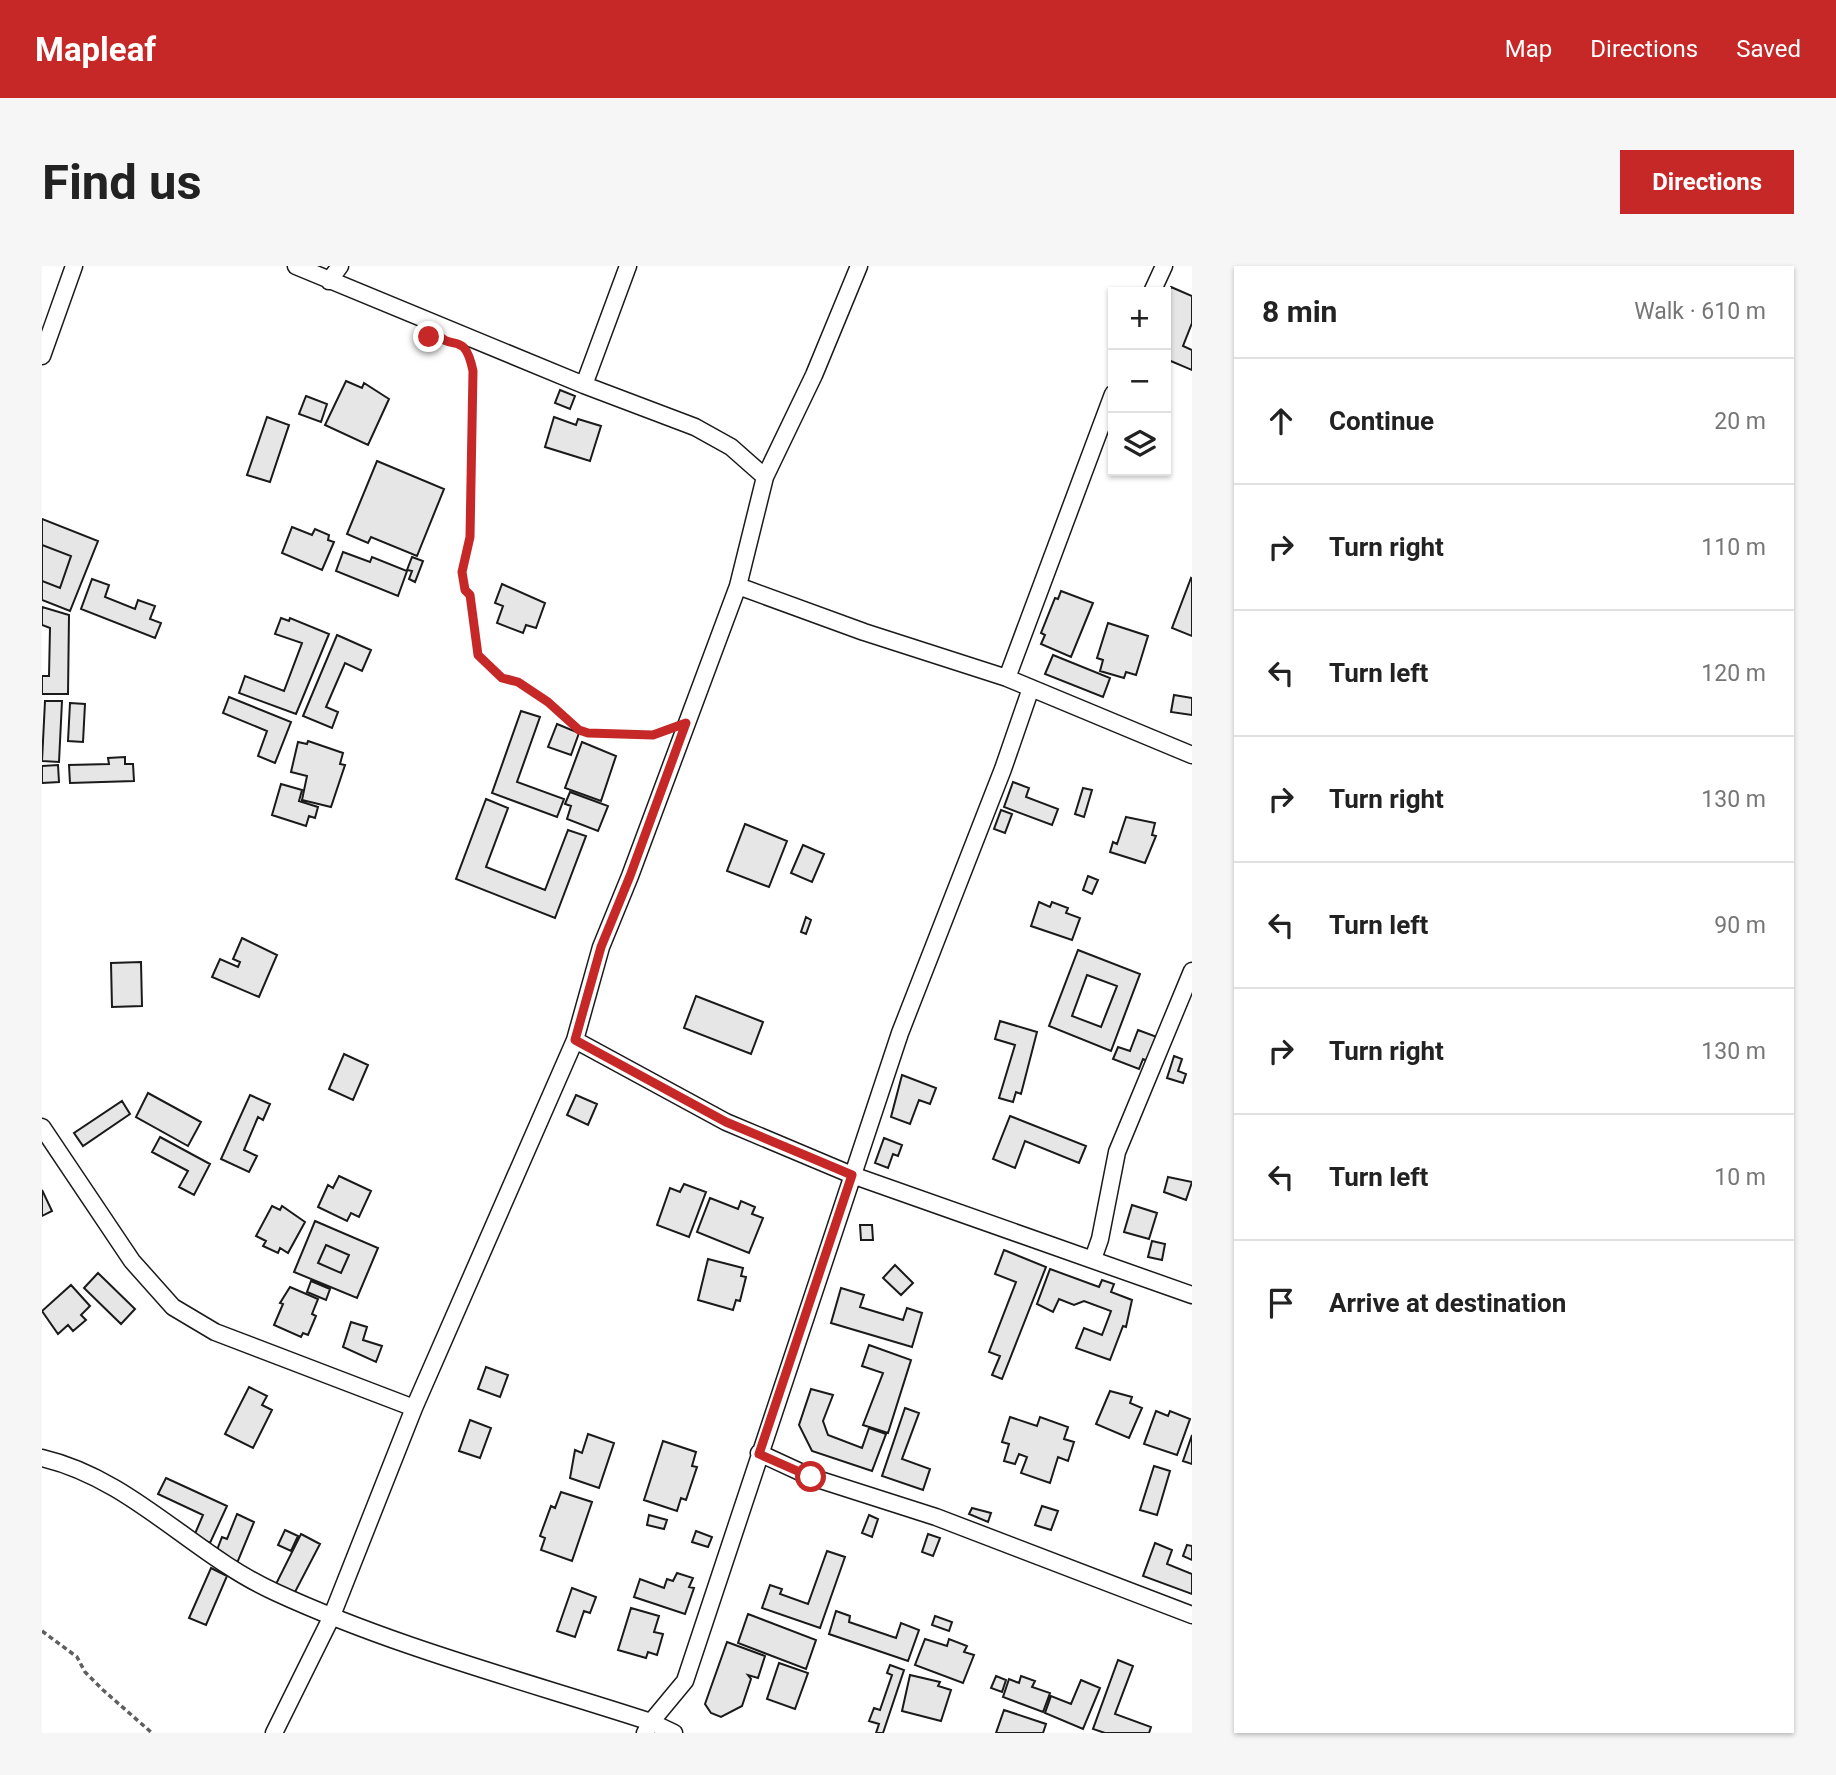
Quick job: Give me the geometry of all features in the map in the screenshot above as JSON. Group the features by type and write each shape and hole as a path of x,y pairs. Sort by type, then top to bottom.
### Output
{"street":[{"path":"42,356 74,266"},
{"path":"296,266 584,385 695,427 731,447 765,477"},
{"path":"329,281 340,266"},
{"path":"584,385 628,266"},
{"path":"274,1733 331,1618 414,1408 575,1040 601,947 738,586 765,477 814,375 859,266"},
{"path":"1154,287 1164,266"},
{"path":"1007,678 1108,407"},
{"path":"738,586 864,632 1007,678 1192,755"},
{"path":"648,1728 685,1681 900,1033 1003,769 1031,688"},
{"path":"1093,1259 1100,1240 1117,1152 1192,971"},
{"path":"575,1040 726,1122 852,1175 1192,1295"},
{"path":"42,1127 132,1261 173,1307 215,1332 414,1408"},
{"path":"759,1454 811,1477 936,1517 1192,1615"},
{"path":"42,1458 59,1462 103,1482 162,1517 223,1565 331,1618 648,1728 674,1733"}],"path":[{"path":"468,350 473,371 470,537 462,572 465,590 470,595 478,655 502,678 518,682 533,691 579,730 588,733 653,735 686,723"},
{"path":"42,1631 77,1657 85,1672 152,1733"}],"building":[{"path":"1171,287 1192,296 1192,323 1183,346 1192,350 1192,370 1171,361"},
{"path":"346,381 362,388 364,383 389,399 368,445 325,425"},
{"path":"560,390 575,396 570,409 555,403"},
{"path":"306,396 327,404 321,422 299,414"},
{"path":"267,417 289,425 270,482 247,475"},
{"path":"554,417 576,425 578,419 601,426 590,461 545,447"},
{"path":"377,461 444,489 417,556 371,537 368,543 347,534"},
{"path":"42,519 98,541 70,611 42,600 42,581 60,588 71,556 42,545"},
{"path":"292,527 312,535 315,529 329,535 328,540 334,542 322,570 282,553"},
{"path":"42,545 71,556 60,588 42,581"},
{"path":"343,552 370,562 372,557 407,571 398,596 336,571"},
{"path":"412,557 423,561 415,582 409,579 412,571 407,570"},
{"path":"92,579 109,585 105,597 135,609 138,600 155,606 150,619 161,623 155,638 81,609"},
{"path":"1192,579 1192,636 1172,628"},
{"path":"502,584 545,603 536,628 526,625 523,633 497,623 503,606 495,603"},
{"path":"1061,591 1093,603 1071,657 1041,644 1045,635 1041,633 1055,598 1058,599"},
{"path":"42,607 69,615 68,694 42,694 42,676 49,676 50,628 42,625"},
{"path":"281,618 289,621 290,618 329,634 296,714 239,693 245,676 284,691 302,643 275,634"},
{"path":"1108,623 1148,636 1136,675 1126,672 1124,678 1100,671 1103,660 1097,658"},
{"path":"337,635 371,650 362,671 345,663 326,707 338,712 332,728 303,716"},
{"path":"1053,655 1110,678 1103,697 1045,674"},
{"path":"1174,695 1192,698 1192,715 1171,712"},
{"path":"229,697 291,722 275,763 258,756 267,731 223,713"},
{"path":"45,701 62,701 59,762 42,761"},
{"path":"70,703 85,704 83,742 68,741"},
{"path":"521,711 540,717 517,782 564,799 557,817 492,793"},
{"path":"557,724 579,733 571,755 548,747"},
{"path":"308,741 343,753 340,764 345,765 331,807 302,800 307,776 291,772 298,742 307,744"},
{"path":"582,742 616,756 601,801 565,788"},
{"path":"125,757 125,764 133,764 134,781 70,783 69,765 109,764 108,758"},
{"path":"58,765 59,782 42,783 42,766"},
{"path":"1013,782 1029,788 1026,797 1058,809 1052,825 1004,807"},
{"path":"281,784 302,790 299,801 318,807 315,818 309,816 306,826 272,815"},
{"path":"1083,788 1092,790 1084,817 1075,814"},
{"path":"570,792 608,806 598,831 567,819 571,806 565,804"},
{"path":"486,799 508,808 486,867 545,890 568,830 586,836 555,918 456,879"},
{"path":"1001,810 1012,814 1005,833 994,829"},
{"path":"1126,817 1155,823 1152,835 1156,836 1145,863 1110,852 1113,842 1117,844"},
{"path":"745,824 787,841 769,887 727,871"},
{"path":"803,845 824,854 812,882 791,873"},
{"path":"1088,876 1098,880 1092,894 1083,890"},
{"path":"1039,902 1050,907 1052,902 1068,908 1066,913 1080,918 1072,940 1031,926"},
{"path":"806,917 811,920 806,934 801,932"},
{"path":"242,938 277,955 259,997 212,977 220,959 238,967 240,962 233,959"},
{"path":"1078,950 1140,974 1111,1051 1049,1026","holes":["1087,975 1117,986 1101,1027 1072,1016"]},
{"path":"141,962 142,1006 112,1007 111,963"},
{"path":"696,996 763,1022 751,1054 684,1028"},
{"path":"1000,1021 1037,1032 1021,1094 1016,1092 1013,1102 999,1098 1015,1045 995,1039"},
{"path":"1138,1030 1157,1037 1148,1061 1143,1059 1139,1069 1113,1059 1118,1047 1130,1051"},
{"path":"344,1054 368,1065 353,1100 329,1089"},
{"path":"1174,1056 1182,1059 1178,1071 1186,1074 1183,1083 1167,1078"},
{"path":"902,1075 936,1088 930,1104 919,1100 910,1124 891,1117"},
{"path":"148,1093 201,1122 188,1146 136,1117"},
{"path":"250,1095 270,1104 263,1120 258,1117 244,1150 257,1156 249,1172 221,1159"},
{"path":"576,1095 597,1104 588,1125 567,1115"},
{"path":"122,1101 130,1114 83,1146 74,1133"},
{"path":"1010,1116 1086,1146 1079,1163 1025,1141 1015,1168 993,1159"},
{"path":"160,1137 210,1164 194,1195 179,1187 188,1171 152,1152"},
{"path":"884,1138 902,1145 898,1156 893,1154 888,1168 875,1163"},
{"path":"339,1176 371,1191 359,1217 351,1213 347,1221 318,1207 328,1185 333,1188"},
{"path":"1168,1177 1192,1182 1186,1200 1164,1192"},
{"path":"684,1184 706,1192 689,1237 657,1225 670,1188 680,1192"},
{"path":"42,1190 52,1211 42,1216"},
{"path":"710,1198 738,1209 741,1201 755,1207 752,1214 763,1218 749,1253 697,1232"},
{"path":"1132,1205 1157,1213 1149,1239 1124,1232"},
{"path":"272,1206 280,1210 282,1206 305,1222 288,1253 280,1248 278,1253 263,1246 266,1241 256,1236"},
{"path":"315,1221 378,1248 357,1298 294,1272","holes":["326,1245 349,1255 341,1273 318,1263"]},
{"path":"860,1225 872,1225 873,1240 861,1240"},
{"path":"1152,1241 1165,1244 1162,1260 1148,1257"},
{"path":"326,1245 349,1255 341,1273 318,1263"},
{"path":"1004,1250 1046,1267 1002,1379 992,1375 1000,1356 989,1352 1016,1282 995,1274"},
{"path":"708,1259 743,1268 741,1276 746,1277 740,1301 736,1300 733,1310 698,1300"},
{"path":"895,1265 913,1283 901,1295 883,1278"},
{"path":"1050,1269 1099,1287 1102,1280 1114,1284 1111,1292 1132,1300 1126,1327 1123,1326 1110,1360 1076,1348 1084,1328 1102,1335 1111,1311 1084,1301 1074,1305 1059,1299 1053,1312 1037,1304"},
{"path":"98,1273 135,1309 121,1324 84,1288"},
{"path":"311,1281 330,1289 326,1300 307,1292"},
{"path":"71,1285 90,1306 81,1315 86,1320 73,1331 68,1325 58,1334 42,1311"},
{"path":"290,1287 318,1299 312,1314 316,1316 308,1335 303,1333 301,1337 274,1325 283,1304 280,1303"},
{"path":"841,1288 864,1295 860,1307 903,1320 907,1308 922,1313 912,1347 831,1323"},
{"path":"351,1322 367,1327 363,1340 382,1346 376,1362 343,1347"},
{"path":"869,1345 911,1360 888,1433 863,1425 883,1373 862,1366"},
{"path":"486,1367 508,1375 500,1397 478,1389"},
{"path":"249,1387 267,1396 262,1405 272,1410 253,1448 225,1434"},
{"path":"811,1389 833,1395 823,1421 828,1435 862,1448 869,1428 886,1434 872,1471 812,1451 799,1425"},
{"path":"1110,1391 1132,1397 1130,1403 1142,1408 1129,1438 1096,1424"},
{"path":"905,1408 919,1413 902,1459 930,1469 923,1490 882,1476"},
{"path":"1156,1411 1168,1416 1170,1411 1190,1419 1177,1455 1144,1444"},
{"path":"1010,1417 1037,1426 1040,1417 1068,1427 1064,1439 1074,1442 1068,1461 1058,1457 1050,1483 1021,1473 1027,1457 1019,1454 1015,1464 1004,1461 1009,1444 1002,1442"},
{"path":"470,1420 491,1428 480,1458 459,1451"},
{"path":"588,1434 614,1443 599,1488 570,1478 575,1450 582,1453"},
{"path":"1192,1435 1192,1464 1183,1461"},
{"path":"663,1441 696,1452 692,1466 697,1467 686,1500 681,1498 677,1511 644,1500"},
{"path":"1154,1466 1170,1471 1157,1515 1140,1510"},
{"path":"166,1478 227,1506 210,1543 194,1536 203,1515 158,1494"},
{"path":"561,1492 592,1502 572,1561 541,1550 545,1538 540,1536 551,1506 555,1508"},
{"path":"1042,1506 1058,1511 1051,1530 1035,1525"},
{"path":"972,1508 991,1513 988,1522 969,1514"},
{"path":"237,1514 254,1522 235,1568 218,1561 222,1552 217,1550 222,1537 227,1539"},
{"path":"649,1515 667,1520 664,1529 647,1525"},
{"path":"869,1515 878,1519 872,1537 862,1533"},
{"path":"285,1530 298,1536 291,1551 278,1545"},
{"path":"696,1531 712,1537 708,1547 692,1542"},
{"path":"301,1534 320,1544 294,1594 276,1584"},
{"path":"928,1534 940,1538 933,1556 922,1552"},
{"path":"1155,1543 1172,1550 1167,1564 1192,1574 1192,1594 1143,1576"},
{"path":"1187,1545 1192,1546 1192,1560 1183,1556"},
{"path":"827,1551 845,1557 820,1628 762,1608 770,1585 782,1589 780,1594 808,1604"},
{"path":"211,1568 227,1576 206,1625 189,1618"},
{"path":"677,1573 693,1578 689,1587 694,1588 685,1614 634,1597 640,1579 664,1588 667,1579 673,1581"},
{"path":"572,1588 596,1597 590,1613 584,1611 575,1637 557,1631"},
{"path":"631,1608 659,1616 654,1632 663,1634 657,1655 648,1652 646,1658 618,1650"},
{"path":"836,1611 850,1616 849,1622 896,1638 901,1623 919,1630 908,1661 829,1634"},
{"path":"748,1614 816,1640 806,1669 738,1643"},
{"path":"935,1616 952,1622 949,1631 932,1625"},
{"path":"925,1639 947,1646 949,1639 967,1646 964,1652 974,1655 963,1683 915,1665"},
{"path":"727,1642 765,1656 758,1678 748,1675 751,1679 742,1706 721,1717 711,1713 705,1704"},
{"path":"1118,1660 1133,1666 1115,1714 1151,1727 1149,1733 1105,1733 1093,1729"},
{"path":"779,1663 808,1673 795,1709 767,1699"},
{"path":"890,1665 904,1670 883,1733 876,1733 879,1724 869,1721 874,1708 880,1710 892,1675 887,1673"},
{"path":"910,1675 940,1682 938,1686 951,1690 941,1721 902,1711"},
{"path":"996,1676 1006,1680 1002,1692 991,1688"},
{"path":"1021,1676 1035,1681 1032,1687 1050,1693 1043,1712 1003,1697 1009,1679 1019,1683"},
{"path":"1081,1680 1100,1688 1083,1729 1045,1713 1051,1696 1071,1704"},
{"path":"1004,1710 1046,1724 1043,1733 996,1733"}],"route":[{"path":"429,337 436,332 436,335 447,341 460,343 468,350 473,371 470,420 470,537 462,572 465,590 470,595 478,655 502,678 518,682 533,691 579,730 588,733 653,735 686,723 601,947 575,1040 726,1122 852,1175 843,1209 759,1454 811,1477"}]}
